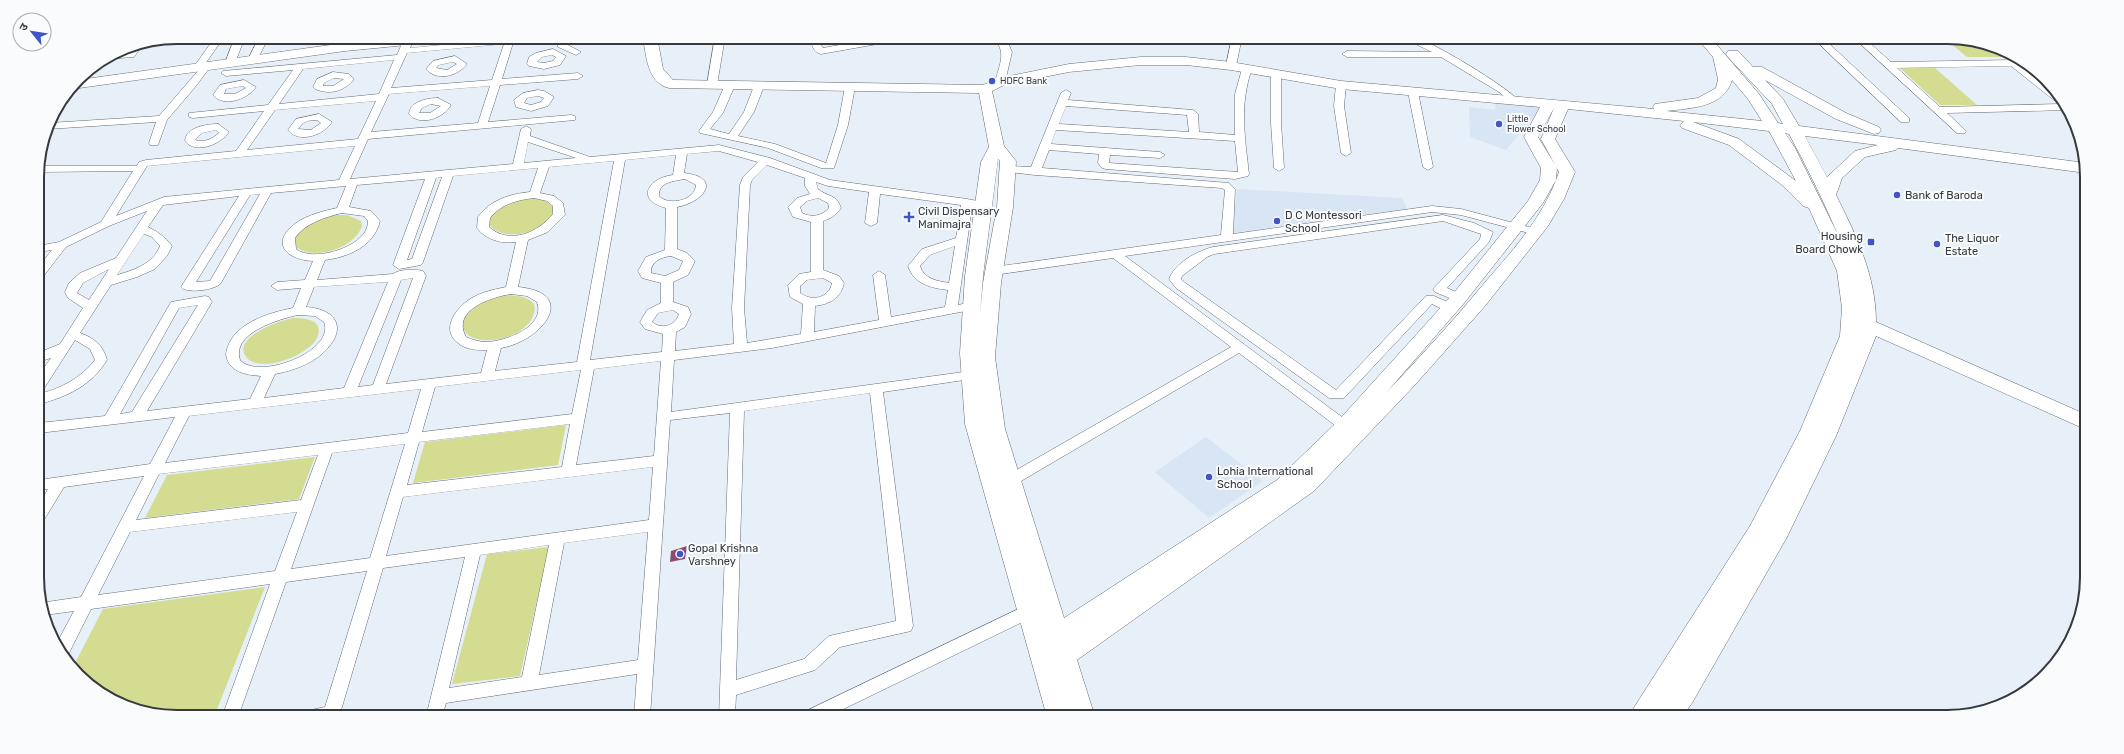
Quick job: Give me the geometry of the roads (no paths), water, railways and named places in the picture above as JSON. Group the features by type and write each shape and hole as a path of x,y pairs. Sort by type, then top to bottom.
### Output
{"street":[{"path":"154,143 162,119 194,84 214,44"},
{"path":"228,68 237,44"},
{"path":"192,158 201,144 192,143 190,138 196,132 213,127 219,112 229,98 239,96 250,89 250,85 239,83 251,65 261,44"},
{"path":"82,84 202,67 228,68 423,44"},
{"path":"433,101 443,73 435,72 431,69 440,61 450,59 452,44"},
{"path":"482,126 508,44"},
{"path":"549,52 551,44"},
{"path":"561,44 576,52"},
{"path":"651,44 656,70 669,84 985,89 1000,82 1069,68 1141,61 1186,61 1231,66 1341,85 1514,101 1775,119 1874,130 2079,162"},
{"path":"712,85 719,44"},
{"path":"816,44 821,51 868,44"},
{"path":"1000,82 1007,52 1004,44"},
{"path":"1231,66 1236,44"},
{"path":"1431,44 1439,55 1502,90 1514,101"},
{"path":"1709,44 1775,119 1794,130 2079,167"},
{"path":"1645,710 1667,679 1758,532 1810,431 1849,336 1851,308 1846,271 1824,219 1787,148 1775,119 1778,102 1723,44"},
{"path":"1824,44 1905,120"},
{"path":"1866,44 1961,132"},
{"path":"251,65 301,65 408,45"},
{"path":"342,210 348,183 363,139 383,94 408,45"},
{"path":"123,56 131,55 134,51"},
{"path":"549,52 560,54 561,58 553,64 544,66 535,65 531,62 539,55 549,52"},
{"path":"1347,54 1439,55"},
{"path":"1651,111 1702,102 1722,90 1725,79 1717,54"},
{"path":"1738,60 1841,116 1874,130"},
{"path":"1888,65 2015,63"},
{"path":"2017,64 2047,89"},
{"path":"240,153 301,65"},
{"path":"536,93 544,66"},
{"path":"1105,151 1103,163 1106,166 1240,175 1244,174 1238,101 1241,83 1247,69"},
{"path":"1276,74 1276,123 1279,168"},
{"path":"193,115 322,103 439,87 578,76"},
{"path":"730,85 718,113 704,131 772,146 825,166 830,166 843,125 850,87"},
{"path":"1341,85 1340,106 1346,153"},
{"path":"732,137 750,112 759,86"},
{"path":"985,89 997,146 1008,161 1009,169 1006,207 994,271 981,304 968,353 975,424 1057,710"},
{"path":"1413,92 1428,167"},
{"path":"536,93 548,95 549,99 541,106 531,108 519,106 519,100 526,95 536,93"},
{"path":"1035,172 1066,93"},
{"path":"433,101 444,103 446,108 426,117 417,116 414,111 418,106 433,101"},
{"path":"298,148 305,134 296,132 293,128 303,120 315,117 322,103"},
{"path":"1062,103 1189,112 1193,114 1194,135"},
{"path":"1045,669 1290,490 1455,303 1517,226 1548,180 1549,168 1531,137 1556,104"},
{"path":"1039,647 1290,490 1307,485 1409,382 1477,305 1536,232 1563,186 1567,172 1548,139 1556,104"},
{"path":"1938,110 2060,107"},
{"path":"518,167 531,108"},
{"path":"1651,111 1734,142 1788,182 1824,219"},
{"path":"420,131 426,117"},
{"path":"105,224 143,164 298,148 420,131 571,118"},
{"path":"54,126 162,119"},
{"path":"1052,126 1241,138"},
{"path":"1673,710 1776,537 1826,436 1867,330 1867,301 1857,259 1828,195 1794,130"},
{"path":"524,137 589,160"},
{"path":"997,146 989,162 974,276 981,304 995,429 1081,710"},
{"path":"1828,195 1835,176 1860,154 1885,147 1919,146"},
{"path":"1044,147 1160,155"},
{"path":"44,248 62,245 105,224 164,200 719,148 766,160 828,183 1006,207"},
{"path":"678,177 682,151"},
{"path":"568,472 620,157"},
{"path":"741,348 738,308 745,186 747,179 766,160"},
{"path":"534,195 545,164"},
{"path":"44,169 134,168"},
{"path":"1009,169 1225,185 1230,188 1227,238"},
{"path":"432,175 399,265 417,262 449,173"},
{"path":"678,177 692,178 701,184 701,188 695,197 672,204 657,201 652,197 652,192 661,182 678,177"},
{"path":"810,177 809,185 816,195"},
{"path":"871,223 875,190"},
{"path":"247,192 187,287 212,285 215,283 267,191"},
{"path":"534,195 543,196 556,201 560,210 559,215 545,228 522,237 502,238 487,233 482,223 488,211 500,203 514,198 534,195"},
{"path":"816,195 831,199 835,203 835,208 825,217 817,219 802,218 794,212 794,207 802,199 816,195"},
{"path":"951,310 967,202"},
{"path":"44,379 158,203"},
{"path":"671,252 672,204"},
{"path":"994,271 1432,209 1461,212 1536,232"},
{"path":"342,210 360,211 372,217 374,226 372,232 367,238 351,249 320,258 306,258 295,254 289,249 288,242 292,233 301,225 320,216 342,210"},
{"path":"1439,218 1470,225 1487,232 1486,240 1430,300 1339,394 1334,395 1187,290 1175,279 1177,274 1203,254 1213,252 1439,218"},
{"path":"817,219 817,274"},
{"path":"107,282 132,274 152,265 165,252 166,246 162,240 141,228"},
{"path":"511,290 522,237"},
{"path":"954,288 922,279 915,273 914,266 926,252 961,240"},
{"path":"44,268 62,245"},
{"path":"671,252 686,256 689,261 684,272 667,279 652,278 644,271 649,261 655,256 671,252"},
{"path":"1114,254 1345,426"},
{"path":"298,311 320,258"},
{"path":"91,307 72,295 71,292 73,286 86,276 122,260"},
{"path":"277,286 396,278 400,275 419,274 420,276 378,388"},
{"path":"824,274 835,279 838,288 835,293 824,300 809,302 797,298 792,290 794,285 803,277 824,274"},
{"path":"879,275 885,322"},
{"path":"350,392 396,278"},
{"path":"667,279 667,306"},
{"path":"511,290 532,293 539,297 544,302 545,309 543,317 530,332 508,343 495,346 470,344 459,337 455,326 458,318 473,303 485,296 511,290"},
{"path":"1439,290 1455,303"},
{"path":"110,419 175,305 205,300 206,302 137,416"},
{"path":"1430,300 1455,303"},
{"path":"807,337 809,302"},
{"path":"44,427 184,410 741,348 981,304"},
{"path":"667,306 680,307 686,314 682,323 670,329 654,329 649,326 646,322 648,316 652,312 667,306"},
{"path":"298,311 322,314 329,319 332,326 331,335 314,354 301,362 270,371 257,372 238,366 233,360 232,353 234,346 244,334 260,323 285,313 298,311"},
{"path":"642,710 659,462 670,329"},
{"path":"1867,330 2080,420"},
{"path":"1867,330 2080,428"},
{"path":"44,355 69,340 91,342 97,347 101,360 81,381 44,397"},
{"path":"487,376 495,346"},
{"path":"1011,480 1240,347"},
{"path":"255,402 270,371"},
{"path":"673,416 971,375"},
{"path":"333,710 430,382"},
{"path":"727,690 809,665 835,641 905,626 876,388"},
{"path":"727,710 737,407"},
{"path":"64,646 184,410"},
{"path":"44,484 155,469 578,418"},
{"path":"232,710 327,448"},
{"path":"397,492 659,462"},
{"path":"44,508 60,482"},
{"path":"125,527 306,505"},
{"path":"48,608 655,525"},
{"path":"529,684 558,538"},
{"path":"436,710 474,549"},
{"path":"824,710 1048,602"},
{"path":"439,697 645,666"}],"place":[{"name":"HDFC Bank","path":"992,81"},
{"name":"Little Flower School","path":"1499,124"},
{"name":"Bank of Baroda","path":"1897,195"},
{"name":"Civil Dispensary Manimajra","path":"909,217"},
{"name":"D C Montessori School","path":"1277,221"},
{"name":"Housing Board Chowk","path":"1871,242"},
{"name":"The Liquor Estate","path":"1937,244"},
{"name":"Lohia International School","path":"1209,477"},
{"name":"Gopal Krishna Varshney","path":"680,554"}]}
